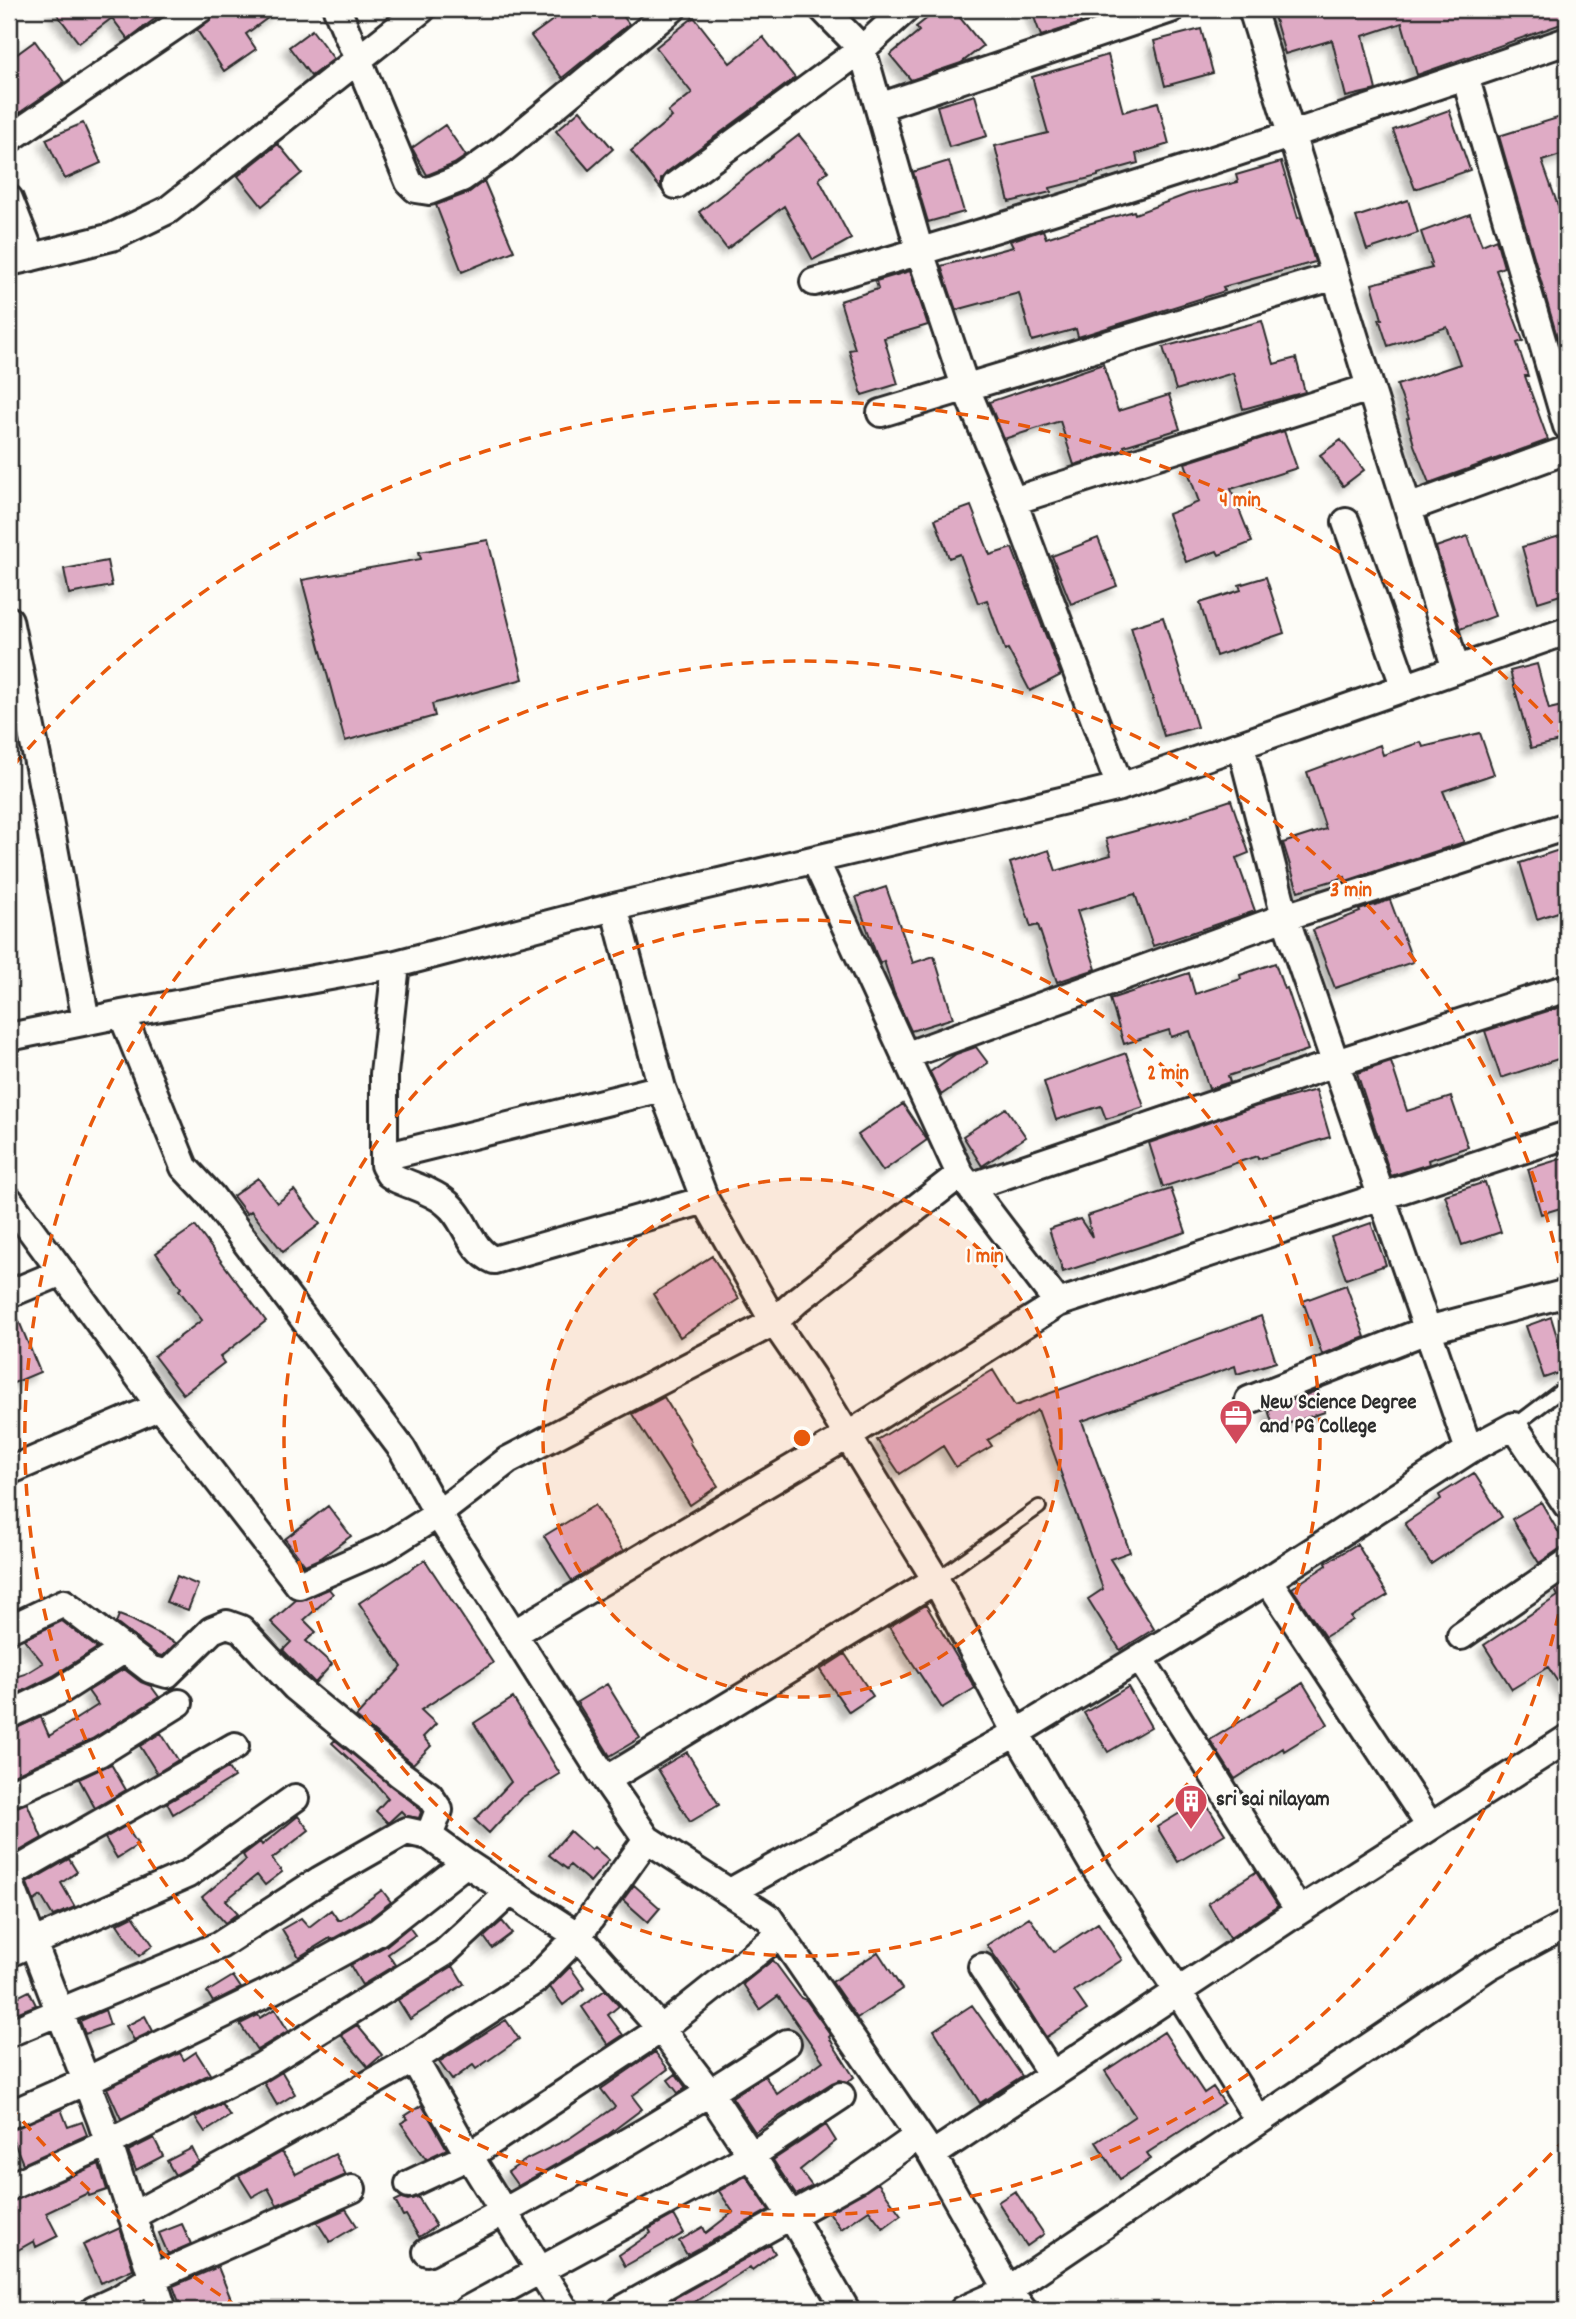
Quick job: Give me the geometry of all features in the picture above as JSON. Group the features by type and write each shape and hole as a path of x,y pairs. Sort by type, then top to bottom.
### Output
{"street":[{"path":"9,139 200,9"},
{"path":"337,9 409,182 416,189 429,191 462,177 503,149 672,9"},
{"path":"9,199 20,260 112,237 168,210 422,9"},
{"path":"823,9 862,49 920,252 965,386 1013,501 1120,787"},
{"path":"676,185 862,49 906,9"},
{"path":"879,107 1112,17 1171,9"},
{"path":"1252,9 1456,670"},
{"path":"814,282 920,252 1293,136 1567,41"},
{"path":"1465,76 1567,426"},
{"path":"881,413 1335,276"},
{"path":"1013,501 1369,388"},
{"path":"1408,508 1567,450"},
{"path":"1346,522 1405,688"},
{"path":"9,620 86,1021"},
{"path":"9,1037 396,964 614,907 1120,787 1567,631"},
{"path":"1241,746 1285,917 1469,1450"},
{"path":"905,1056 1285,917 1567,827"},
{"path":"815,860 965,1180 1058,1303"},
{"path":"614,907 662,1088 705,1200 774,1322 811,1376 936,1580 1016,1733 1092,1863 1178,1991 1259,2121"},
{"path":"396,964 384,1074 384,1165 389,1174 444,1201 455,1211 477,1249 484,1255 494,1260 705,1200"},
{"path":"9,1200 160,1406 299,1585 386,1547 438,1514 508,1460 774,1322 799,1299 965,1180 1567,988"},
{"path":"122,1014 184,1167 211,1196 402,1449 438,1514 513,1634 647,1839 769,1918 925,2146 1016,2300"},
{"path":"384,1157 662,1088"},
{"path":"513,1634 847,1436 1058,1303 1567,1135"},
{"path":"9,1294 62,1272"},
{"path":"1249,1400 1427,1330 1567,1293"},
{"path":"9,1471 160,1406"},
{"path":"730,1892 1016,1733 1268,1580 1469,1450 1514,1426 1567,1505"},
{"path":"1461,1636 1567,1563"},
{"path":"606,1780 936,1580"},
{"path":"1268,1580 1430,1826"},
{"path":"9,1629 64,1602 150,1669 167,1674 212,1630 227,1623 241,1629 295,1687 429,1795 439,1810 429,1836"},
{"path":"9,1715 61,1690 125,1649"},
{"path":"1140,1658 1299,1911"},
{"path":"9,1794 99,1753 179,1703"},
{"path":"163,2310 86,2081 9,1877 235,1746"},
{"path":"621,2310 1052,2075 1430,1826 1565,1746"},
{"path":"9,1953 188,1874 295,1798"},
{"path":"9,2033 220,1945 320,1880 406,1831 429,1836 578,1936 661,2029 710,2093 752,2155 846,2310"},
{"path":"132,2216 414,2059 534,1981 578,1936 647,1839"},
{"path":"9,2115 86,2081 267,1993 378,1932 466,1863"},
{"path":"9,2187 108,2143 260,2067 444,1953 510,1892"},
{"path":"963,2310 1016,2300 1259,2121 1489,1966 1567,1924"},
{"path":"409,2184 469,2155 661,2029 780,1934"},
{"path":"982,1967 1052,2075"},
{"path":"427,2252 503,2213 710,2093 787,2043"},
{"path":"414,2059 503,2213 565,2310"},
{"path":"467,2310 752,2155 841,2096"},
{"path":"94,2310 120,2298 152,2277 352,2189"}],"lane":[{"path":"1514,1426 1567,1386"},
{"path":"936,1580 1039,1507"}],"building":[{"path":"53,9 168,9 128,39 112,18 79,43"},
{"path":"223,9 280,9 246,34 256,49 224,71 197,30"},
{"path":"568,9 618,9 629,24 562,78 531,36"},
{"path":"939,9 953,9 983,46 961,63 911,80 890,55 919,31 916,27"},
{"path":"1031,9 1076,9 1081,23 1041,36"},
{"path":"1272,9 1567,9 1567,22 1417,75 1402,23 1363,36 1376,90 1346,97 1332,40 1285,54"},
{"path":"694,17 730,63 763,37 795,78 667,172 661,179 661,189 631,151 672,117 668,112 692,93 656,47"},
{"path":"1201,29 1213,73 1165,86 1154,41"},
{"path":"312,30 334,59 311,76 289,47"},
{"path":"35,41 64,82 9,120 9,60"},
{"path":"1108,55 1123,112 1158,102 1169,144 1136,154 1138,163 1050,188 1051,192 1009,202 995,146 1048,133 1032,77"},
{"path":"975,95 987,136 949,147 937,106"},
{"path":"580,110 613,149 589,170 556,131"},
{"path":"1449,110 1470,170 1415,189 1393,130"},
{"path":"1567,115 1567,153 1542,161 1567,231 1567,371 1499,136"},
{"path":"83,123 101,163 65,179 46,139"},
{"path":"445,125 466,156 427,175 412,148"},
{"path":"799,135 828,171 819,179 851,239 813,260 784,206 727,249 699,212"},
{"path":"278,144 302,173 262,206 238,176"},
{"path":"949,161 964,212 928,222 913,172"},
{"path":"1281,162 1315,262 1223,287 1225,291 1078,337 1076,329 1032,341 1019,293 956,310 941,266 1013,247 1010,241 1043,230 1046,238 1134,211 1135,214 1188,194 1238,182 1236,175"},
{"path":"484,181 514,251 462,272 436,205 468,193"},
{"path":"1408,200 1418,233 1367,250 1356,217"},
{"path":"1470,214 1482,245 1496,239 1504,267 1496,270 1523,341 1517,343 1528,376 1525,376 1548,440 1429,483 1414,445 1407,419 1409,418 1397,385 1460,364 1447,327 1388,346 1372,284 1432,268 1421,232"},
{"path":"910,271 928,325 884,338 898,384 862,395 849,350 855,349 840,301 878,289 876,281"},
{"path":"1262,321 1274,364 1296,358 1305,392 1243,409 1233,373 1176,390 1163,347"},
{"path":"1103,364 1118,411 1169,395 1180,429 1074,465 1060,421 1004,439 989,402"},
{"path":"1284,431 1297,468 1231,489 1252,542 1219,555 1217,551 1186,562 1168,514 1199,502 1185,463"},
{"path":"1341,440 1364,470 1343,486 1320,455"},
{"path":"971,506 990,555 1012,548 1061,675 1030,691 1008,649 1005,650 987,600 978,603 960,554 949,558 935,519"},
{"path":"1567,534 1567,593 1538,602 1522,547"},
{"path":"1468,536 1495,616 1460,629 1436,547"},
{"path":"1098,538 1117,586 1071,604 1052,556"},
{"path":"488,540 523,679 432,704 435,716 345,741 302,580 421,559 419,552"},
{"path":"107,561 112,586 69,594 64,569"},
{"path":"1266,577 1284,633 1216,656 1200,603 1241,590 1239,585"},
{"path":"1163,617 1197,727 1164,736 1131,627"},
{"path":"1537,664 1549,709 1562,706 1567,739 1531,748 1510,671"},
{"path":"1480,733 1494,774 1443,791 1464,842 1346,881 1345,877 1298,891 1283,843 1326,829 1307,772 1380,745 1383,755 1421,742 1423,747"},
{"path":"1231,800 1249,853 1236,858 1255,911 1153,946 1135,894 1077,911 1096,969 1057,982 1038,925 1031,927 1010,863 1049,850 1056,871 1111,855 1106,839 1193,815 1192,813"},
{"path":"1562,849 1567,865 1567,909 1537,919 1520,863"},
{"path":"886,887 913,963 934,956 953,1018 911,1031 894,993 884,961 880,963 876,954 856,897"},
{"path":"1390,900 1413,962 1335,988 1313,930"},
{"path":"1275,963 1284,989 1287,988 1308,1050 1228,1076 1230,1082 1209,1089 1190,1031 1171,1037 1169,1030 1124,1044 1110,999 1189,973 1195,994 1241,979 1240,975"},
{"path":"1567,1005 1567,1056 1501,1078 1485,1031"},
{"path":"976,1047 988,1063 941,1095 930,1072 956,1054"},
{"path":"1126,1053 1144,1107 1106,1119 1101,1106 1056,1120 1044,1082"},
{"path":"1391,1062 1407,1111 1451,1097 1468,1147 1428,1160 1429,1164 1391,1176 1357,1073"},
{"path":"1316,1090 1330,1137 1258,1159 1257,1156 1163,1187 1149,1143 1257,1106"},
{"path":"903,1104 927,1140 883,1171 858,1135"},
{"path":"1006,1108 1026,1137 982,1166 963,1136"},
{"path":"1567,1157 1567,1206 1541,1214 1528,1169"},
{"path":"258,1178 277,1203 294,1190 320,1224 283,1252 251,1211 247,1214 233,1196"},
{"path":"1485,1182 1501,1232 1462,1245 1445,1195"},
{"path":"1171,1189 1186,1232 1063,1272 1049,1229 1080,1219 1092,1237 1087,1216"},
{"path":"1371,1223 1386,1265 1346,1279 1331,1237"},
{"path":"195,1226 266,1321 220,1357 224,1363 183,1394 154,1356 202,1320 156,1253"},
{"path":"712,1256 739,1299 680,1337 653,1294"},
{"path":"1346,1285 1365,1337 1322,1354 1303,1301"},
{"path":"9,1309 14,1309 40,1372 9,1385"},
{"path":"1261,1316 1276,1362 1237,1374 1235,1366 1082,1421 1130,1552 1110,1559 1154,1629 1120,1650 1088,1599 1103,1589 1038,1410 988,1440 992,1446 956,1467 943,1446 900,1474 877,1440 993,1370 1015,1406"},
{"path":"1551,1317 1567,1370 1544,1378 1526,1326"},
{"path":"1318,1390 1325,1412 1274,1428 1268,1410"},
{"path":"664,1397 718,1486 690,1505 632,1414"},
{"path":"1474,1473 1502,1517 1431,1564 1405,1523 1441,1499 1439,1495"},
{"path":"1541,1502 1567,1547 1539,1563 1512,1519"},
{"path":"595,1505 623,1551 572,1581 544,1536"},
{"path":"328,1506 351,1536 321,1558 305,1565 285,1539"},
{"path":"1357,1544 1388,1595 1351,1617 1353,1620 1325,1637 1292,1588"},
{"path":"425,1560 493,1663 421,1710 436,1724 423,1737 431,1746 413,1764 356,1717 402,1667 359,1603"},
{"path":"177,1576 198,1585 188,1610 166,1602"},
{"path":"1567,1582 1567,1696 1548,1667 1512,1689 1484,1645 1558,1596 1555,1590"},
{"path":"329,1589 333,1594 304,1620 316,1632 306,1641 332,1664 315,1683 283,1650 291,1642 271,1622 296,1600"},
{"path":"926,1605 975,1688 942,1708 889,1627"},
{"path":"119,1615 176,1643 163,1656 157,1655 116,1623"},
{"path":"62,1621 97,1648 53,1676 9,1698 9,1679 25,1674 43,1663 24,1639"},
{"path":"845,1654 873,1696 849,1712 820,1670"},
{"path":"124,1669 151,1686 159,1697 92,1739 9,1777 9,1731 41,1717 49,1736 98,1705 88,1691"},
{"path":"1303,1683 1328,1724 1284,1751 1283,1748 1235,1779 1210,1740"},
{"path":"607,1684 640,1738 610,1756 577,1702"},
{"path":"1128,1687 1151,1727 1108,1752 1084,1713"},
{"path":"513,1698 560,1774 521,1798 489,1833 475,1820 511,1782 474,1723"},
{"path":"161,1733 178,1760 157,1773 140,1746"},
{"path":"335,1740 417,1806 421,1812 419,1818 406,1816 401,1811 388,1823 376,1811 388,1798 332,1743"},
{"path":"687,1752 719,1805 690,1822 658,1769"},
{"path":"111,1764 126,1790 95,1808 79,1779"},
{"path":"228,1768 234,1777 173,1814 167,1803"},
{"name":"sri sai nilayam","path":"1203,1799 1225,1834 1178,1862 1157,1827"},
{"path":"27,1803 42,1838 9,1857 9,1810"},
{"path":"298,1816 309,1830 272,1859 282,1872 265,1885 257,1875 226,1900 238,1913 225,1923 202,1897 246,1860 243,1855 260,1842 262,1845"},
{"path":"126,1826 138,1845 117,1858 105,1838"},
{"path":"570,1831 591,1850 594,1847 609,1860 590,1882 570,1865 567,1869 549,1855"},
{"path":"69,1859 77,1872 61,1883 75,1907 53,1916 41,1896 34,1901 27,1883"},
{"path":"1256,1872 1278,1906 1230,1938 1208,1903"},
{"path":"634,1885 660,1908 648,1922 623,1900"},
{"path":"382,1890 391,1902 369,1919 299,1957 282,1929 301,1918 309,1927 331,1910 338,1920 341,1920"},
{"path":"133,1916 153,1945 139,1956 117,1924"},
{"path":"1029,1917 1054,1952 1098,1923 1122,1960 1074,1991 1087,2010 1046,2037 1018,1993 1020,1992 987,1945"},
{"path":"502,1921 512,1933 492,1948 484,1937"},
{"path":"409,1927 415,1935 388,1954 395,1965 362,1985 350,1965 386,1946"},
{"path":"878,1952 902,1989 857,2018 832,1982"},
{"path":"773,1960 831,2035 829,2037 854,2077 848,2082 839,2080 832,2083 755,2132 732,2097 765,2076 777,2094 823,2061 778,1996 760,2009 743,1984"},
{"path":"453,1966 464,1984 410,2019 398,2000"},
{"path":"570,1967 585,1988 563,2005 550,1987"},
{"path":"233,1976 241,1988 213,2002 207,1992"},
{"path":"605,1990 619,2006 608,2015 623,2035 608,2045 582,2007"},
{"path":"29,1991 36,2005 9,2016 9,2001"},
{"path":"972,2005 1022,2076 980,2103 934,2030"},
{"path":"275,2009 288,2031 257,2050 240,2024 258,2015 260,2018"},
{"path":"105,2010 110,2025 85,2034 80,2021"},
{"path":"145,2016 153,2031 134,2040 126,2026"},
{"path":"506,2020 519,2039 476,2069 473,2065 452,2080 439,2062"},
{"path":"357,2025 382,2055 368,2067 341,2035"},
{"path":"1164,2032 1204,2093 1213,2087 1224,2103 1147,2153 1151,2159 1120,2179 1096,2142 1135,2116 1105,2071"},
{"path":"196,2052 210,2074 121,2119 107,2088 180,2053 184,2060"},
{"path":"655,2052 668,2069 632,2096 642,2109 606,2136 518,2186 508,2172 527,2159 570,2138 615,2107 601,2089"},
{"path":"282,2072 295,2094 277,2105 264,2083"},
{"path":"676,2074 686,2088 678,2093 668,2080"},
{"path":"222,2104 230,2116 205,2132 195,2117"},
{"path":"422,2105 447,2149 426,2159 401,2123 408,2119 405,2116"},
{"path":"61,2109 68,2127 82,2122 87,2135 23,2164 9,2130"},
{"path":"826,2125 836,2141 800,2170 812,2186 796,2195 773,2160"},
{"path":"154,2138 163,2156 136,2170 128,2151"},
{"path":"192,2148 199,2162 175,2175 167,2161"},
{"path":"282,2152 296,2174 335,2154 346,2175 277,2205 268,2188 252,2197 239,2176"},
{"path":"99,2164 107,2190 89,2196 88,2193 46,2213 58,2236 36,2247 34,2241 9,2255 9,2203"},
{"path":"746,2176 769,2210 687,2255 679,2241 703,2227 706,2233 733,2212 719,2191"},
{"path":"878,2183 901,2215 883,2228 869,2210 841,2229 829,2212"},
{"path":"1015,2191 1044,2234 1027,2246 998,2202"},
{"path":"418,2197 436,2226 419,2237 395,2201"},
{"path":"346,2209 357,2226 330,2242 317,2222"},
{"path":"674,2215 684,2233 625,2266 619,2255 651,2233 649,2229"},
{"path":"182,2224 191,2244 168,2254 159,2233"},
{"path":"120,2228 133,2269 101,2283 83,2245"},
{"path":"770,2245 775,2253 752,2270 750,2267 682,2310 653,2310"},
{"path":"218,2267 233,2304 221,2310 182,2310 173,2286"}],"place":[{"name":"New Science Degree and PG College","path":"1236,1446"},
{"name":"sri sai nilayam","path":"1191,1831"}]}
